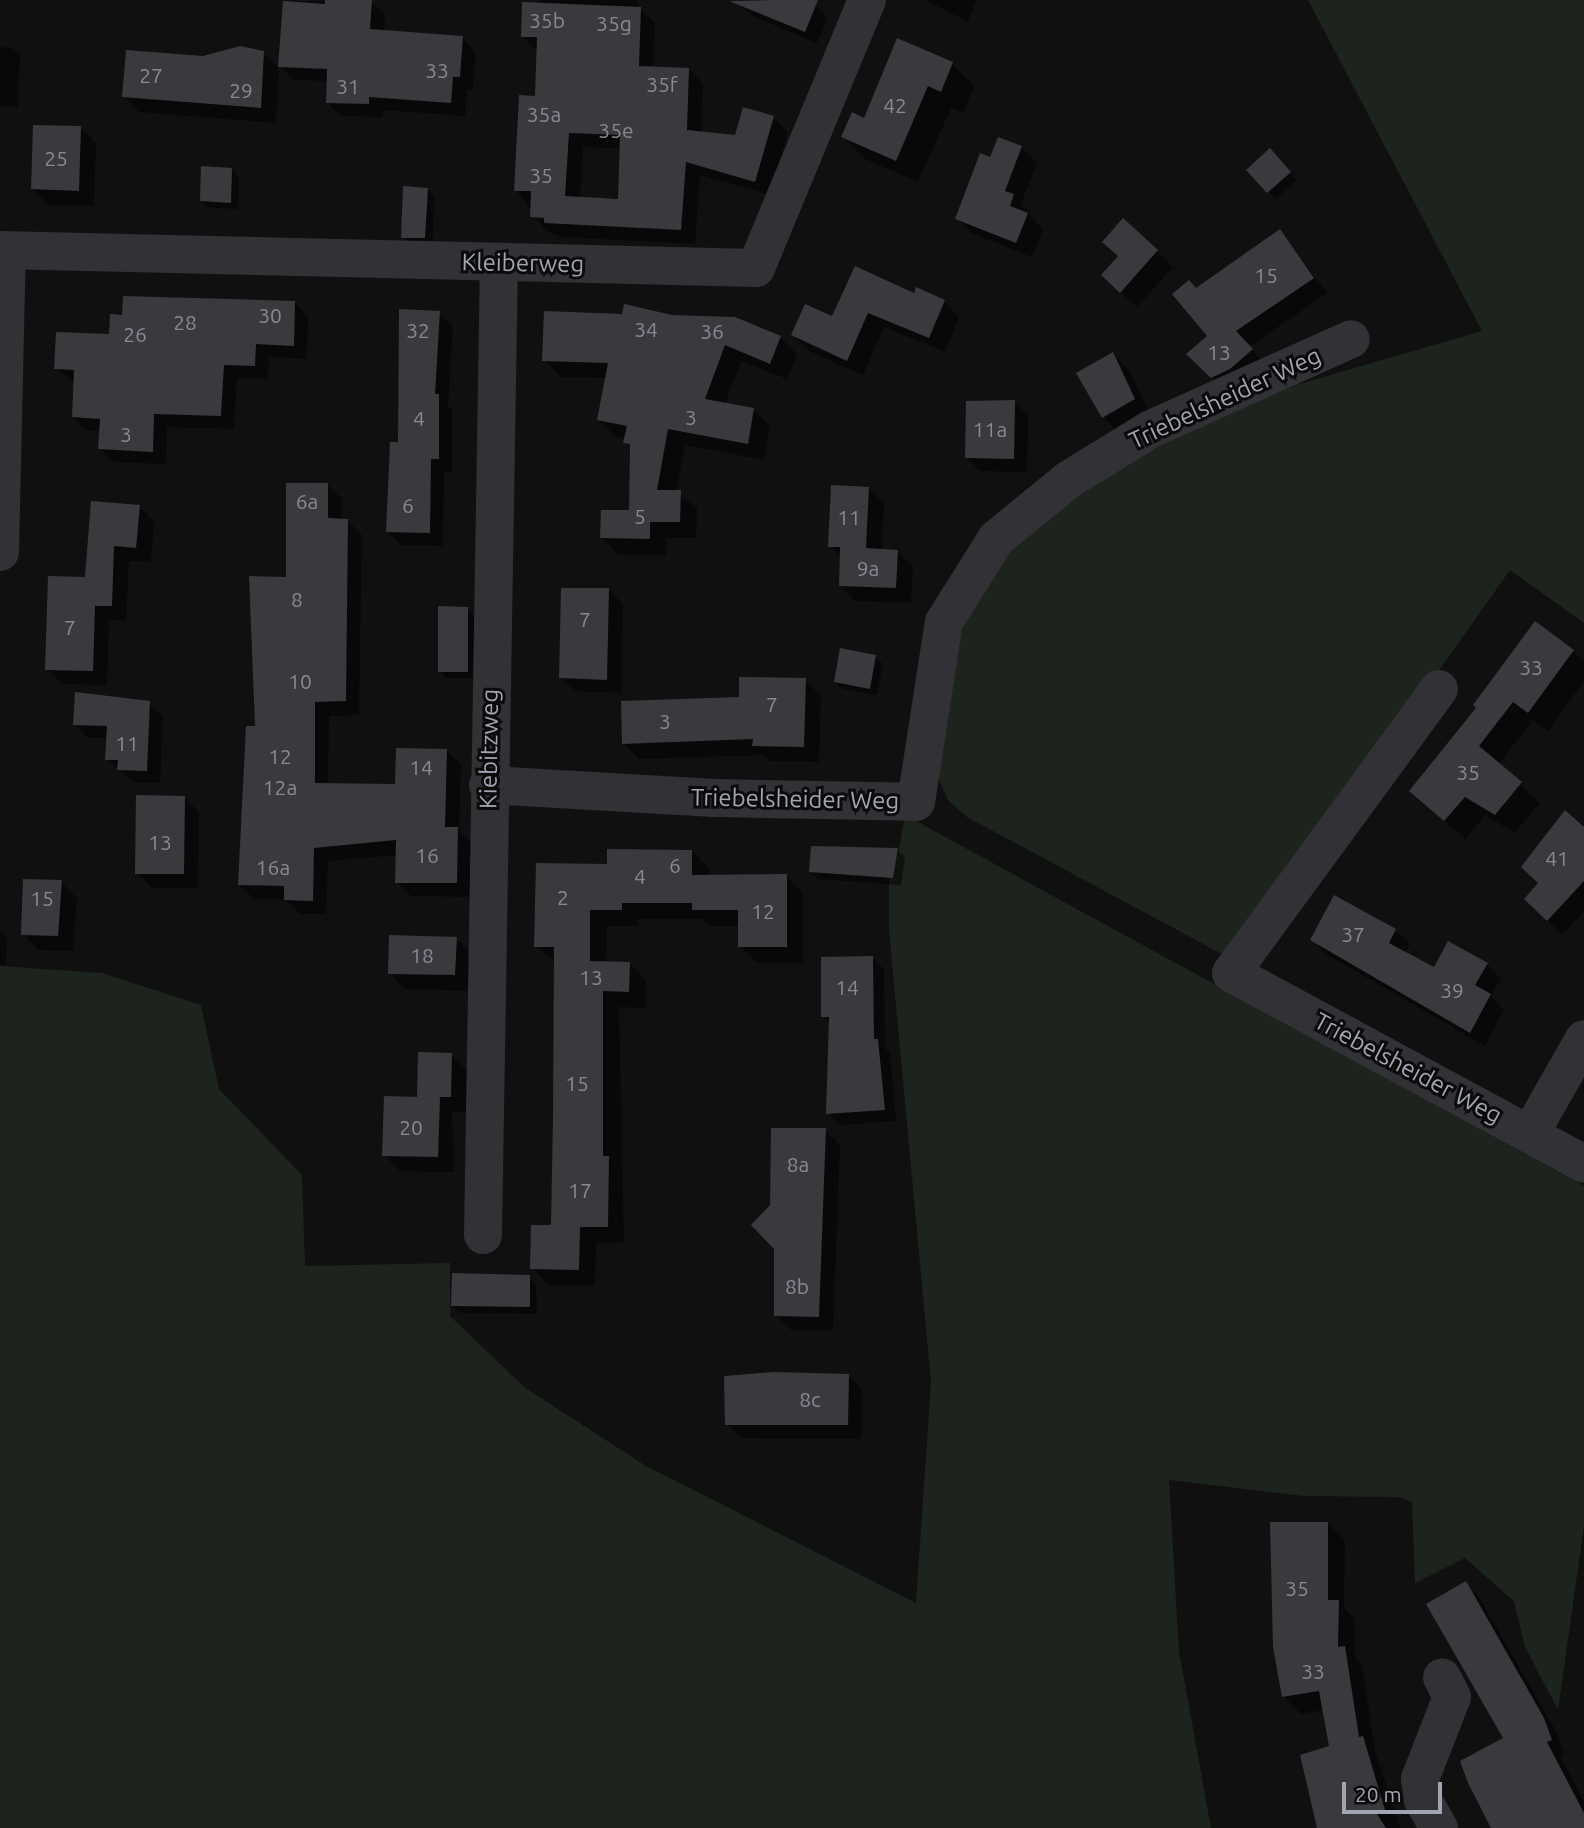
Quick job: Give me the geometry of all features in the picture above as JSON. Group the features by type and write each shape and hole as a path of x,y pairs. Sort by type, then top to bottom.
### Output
{"street":[{"name":"Kleiberweg","path":"4,251 756,268 867,0"},
{"path":"0,552 4,251"},
{"name":"Kiebitzweg","path":"483,1235 488,785 499,262"},
{"name":"Triebelsheider Weg","path":"488,785 715,799 916,802 944,622 996,539 1068,480 1151,429 1351,339"},
{"name":"Triebelsheider Weg","path":"1439,689 1231,973 1584,1164"},
{"path":"1530,1134 1584,1040"},
{"path":"1439,1828 1423,1800 1420,1779 1452,1698 1442,1677"}],"shaded area":[{"path":"1308,0 1584,0 1584,623 1510,570 1233,960 967,817 948,800 936,774 956,626 1006,549 1075,490 1156,442 1296,385 1482,331"},
{"path":"905,815 1584,1186 1584,1526 1558,1710 1525,1647 1514,1601 1465,1558 1415,1583 1412,1502 1398,1497 1304,1496 1169,1480 1179,1651 1211,1828 0,1828 0,966 102,973 201,1005 219,1089 302,1175 305,1266 450,1263 450,1316 524,1387 646,1466 916,1603 931,1382 889,930 889,862 898,855"}],"building":[{"path":"325,0 372,0 370,29 463,36 460,77 453,77 451,103 369,97 369,104 326,103 327,69 278,67 283,1 325,4"},
{"path":"818,0 805,32 729,1"},
{"path":"522,2 641,7 639,66 689,68 687,130 735,135 743,107 774,116 755,182 686,162 681,230 544,223 544,218 530,217 531,191 514,191 519,95 535,96 537,37 521,37","holes":["569,133 620,135 618,199 565,196"]},
{"path":"897,38 953,62 941,92 928,86 896,161 841,137 852,112 864,118"},
{"path":"240,46 264,51 261,108 122,97 126,50 203,56"},
{"path":"33,125 81,126 79,191 31,189"},
{"path":"998,137 1022,146 1005,191 1014,194 1010,206 1028,213 1016,243 955,219 980,153 990,157"},
{"path":"1270,148 1291,172 1267,193 1246,170"},
{"path":"201,166 232,168 231,203 200,201"},
{"path":"403,186 428,188 425,238 401,238"},
{"path":"1123,218 1158,250 1120,293 1101,275 1118,256 1102,242"},
{"path":"1280,229 1314,278 1236,331 1253,349 1230,369 1211,378 1186,354 1207,336 1172,294 1189,280 1196,288"},
{"path":"855,266 914,293 916,287 945,300 929,338 868,313 847,361 791,335 805,304 832,316"},
{"path":"123,296 295,301 294,346 256,344 255,366 224,365 221,416 154,414 153,452 98,449 100,419 72,417 74,370 54,369 56,332 109,334 110,314 122,315"},
{"path":"624,304 672,315 735,317 781,336 770,364 725,345 705,399 754,408 748,444 668,429 657,490 681,490 680,522 650,522 650,539 600,538 601,510 629,510 630,444 623,443 627,426 597,420 608,363 542,361 544,311 622,314"},
{"path":"399,309 440,311 435,394 439,394 439,459 431,459 430,533 386,532 390,442 398,442"},
{"path":"1113,352 1135,399 1102,418 1076,373"},
{"path":"1015,400 1014,459 965,458 966,401"},
{"path":"286,483 328,483 328,518 348,519 346,701 315,702 315,783 395,784 396,748 447,749 445,827 458,827 457,883 395,883 396,840 314,848 313,901 284,900 284,886 238,885 246,726 255,726 249,576 286,577"},
{"path":"831,485 869,487 866,548 898,550 896,588 839,586 840,547 828,547"},
{"path":"91,501 140,505 136,548 114,546 112,606 95,606 93,671 45,670 48,576 85,577"},
{"path":"561,588 609,588 607,680 559,678"},
{"path":"438,606 468,607 468,672 438,672"},
{"path":"1535,621 1574,650 1528,713 1513,702 1479,746 1522,782 1495,815 1465,797 1444,821 1409,791 1476,708 1473,705"},
{"path":"840,648 876,655 870,689 834,682"},
{"path":"739,677 806,678 804,747 752,746 753,739 622,744 621,701 739,697"},
{"path":"75,692 150,701 147,771 117,770 118,760 105,760 107,726 73,725"},
{"path":"136,795 185,796 184,874 135,874"},
{"path":"1565,810 1584,827 1584,881 1547,921 1524,899 1538,883 1521,867"},
{"path":"811,846 898,848 893,878 809,872"},
{"path":"607,849 692,850 692,875 787,874 787,947 738,947 738,910 692,910 692,903 622,903 622,910 590,910 590,961 630,962 629,992 603,991 603,1156 609,1156 608,1227 580,1227 579,1270 530,1269 531,1225 551,1225 553,1117 554,947 534,947 536,863 607,864"},
{"path":"23,879 62,880 58,936 21,935"},
{"path":"1334,895 1396,929 1389,943 1434,967 1448,941 1488,963 1475,985 1491,994 1470,1033 1310,940"},
{"path":"389,935 457,937 455,975 388,974"},
{"path":"873,956 874,1039 878,1039 885,1110 826,1114 829,1017 821,1017 821,957"},
{"path":"418,1052 452,1053 451,1097 440,1097 438,1157 382,1156 384,1096 417,1097"},
{"path":"771,1128 826,1128 819,1317 774,1316 774,1249 751,1225 770,1205"},
{"path":"452,1273 530,1275 530,1307 451,1306"},
{"path":"773,1372 849,1374 848,1425 725,1425 724,1376"},
{"path":"1270,1522 1328,1522 1328,1600 1339,1600 1338,1647 1345,1646 1359,1737 1363,1736 1385,1810 1377,1814 1386,1828 1317,1828 1300,1755 1329,1746 1319,1691 1282,1697 1273,1647"},
{"path":"1466,1581 1544,1718 1552,1740 1547,1742 1584,1813 1584,1828 1491,1828 1468,1783 1460,1761 1503,1738 1426,1604"}]}
